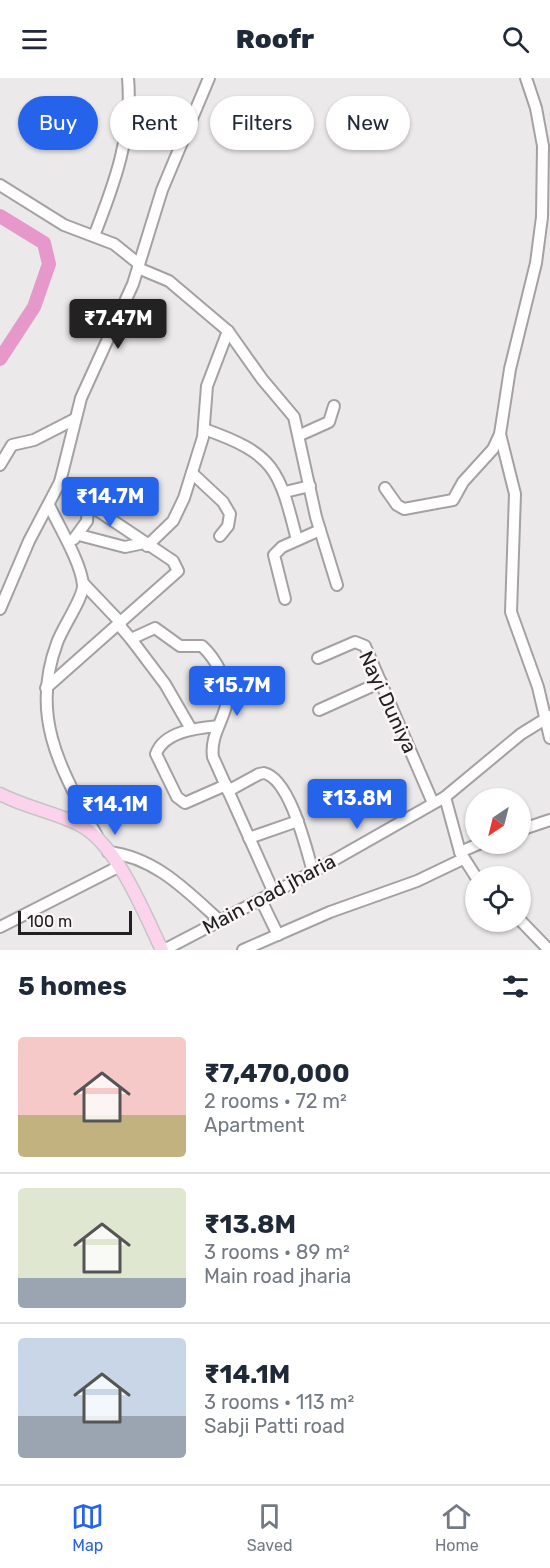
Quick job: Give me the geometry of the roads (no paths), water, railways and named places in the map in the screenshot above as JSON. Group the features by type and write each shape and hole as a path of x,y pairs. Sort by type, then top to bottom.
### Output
{"main road":[{"path":"0,794 37,811 77,823 98,839 118,867 163,950"}],"street":[{"path":"94,236 121,160 130,97 128,78"},
{"path":"0,609 29,541 60,482 75,418 88,380 126,301 162,190 209,78"},
{"path":"385,488 397,505 404,508 453,500 463,482 493,449 500,434 510,369 536,263 542,217 543,147 537,108 526,78"},
{"path":"0,185 53,219 122,248 139,266 169,281 228,331 262,379 294,417 300,435 320,530 337,585"},
{"path":"79,535 125,547 145,544 173,521 192,473 204,429 207,386 228,331"},
{"path":"300,435 329,422 333,406"},
{"path":"0,465 12,444 34,440 75,418"},
{"path":"204,429 239,443 267,460 285,492 297,540"},
{"path":"500,434 515,494 511,612 538,687 547,717 550,738"},
{"path":"192,473 223,502 230,514 228,526 220,536"},
{"path":"46,688 178,571 177,564 88,505 60,482"},
{"path":"285,492 310,486"},
{"path":"67,544 79,535 87,521 88,505"},
{"path":"49,506 83,583 120,624 165,684 191,729"},
{"path":"285,599 274,555 282,547 320,530"},
{"path":"83,583 80,596 56,645 46,688 47,727 68,782 98,839"},
{"path":"131,639 155,628 180,646 198,645 205,649 216,665 227,691 227,703 212,747 227,788 274,893"},
{"name":"Nayi Duniya","path":"318,658 355,642 361,643 369,655 433,803"},
{"path":"319,710 381,682"},
{"name":"Main road jharia","path":"163,950 313,872 445,796 521,734 547,717"},
{"path":"218,726 191,729 165,741 156,754 177,797 189,803 259,774 271,774 298,821 313,872"},
{"path":"445,796 461,855 468,866"},
{"path":"531,826 550,820"},
{"path":"249,838 298,821"},
{"path":"108,852 123,854 152,865 186,889 220,921"},
{"path":"243,950 350,904 417,881 465,853"},
{"path":"0,927 118,867"},
{"path":"261,900 278,935"},
{"path":"531,931 549,950"}],"waterway":[{"path":"0,216 44,243 49,264 34,307 0,359"}]}
